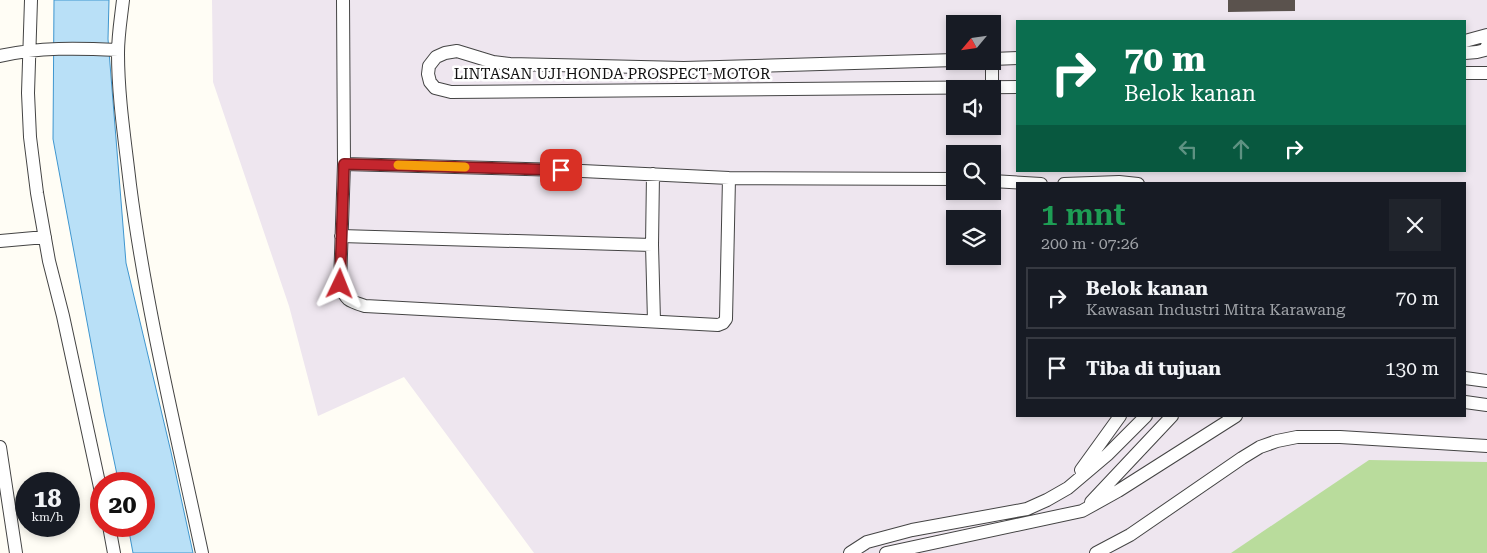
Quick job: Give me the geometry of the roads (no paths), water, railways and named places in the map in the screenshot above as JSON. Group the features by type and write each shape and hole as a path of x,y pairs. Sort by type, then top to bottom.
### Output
{"street":[{"path":"31,0 28,93 30,137 37,193 97,472"},
{"path":"123,0 115,50 138,242 157,348 202,553"},
{"path":"343,0 344,164 340,284 343,295 351,302 365,306 718,325 726,319 728,178"},
{"path":"1466,41 1487,35"},
{"path":"1466,53 1485,50 1487,46"},
{"path":"0,56 46,48 115,50"},
{"name":"LINTASAN UJI HONDA PROSPECT MOTOR","path":"946,60 674,68 510,64 493,62 457,51 436,57 429,66 428,74 430,82 435,88 451,92 946,88"},
{"path":"1001,59 1016,58"},
{"path":"1466,73 1487,73"},
{"name":"LINTASAN UJI HONDA PROSPECT MOTOR","path":"1001,88 1016,87"},
{"path":"344,164 561,170 728,178 946,179"},
{"path":"653,174 654,321"},
{"path":"1001,182 1016,182"},
{"path":"342,236 652,245"},
{"path":"0,241 45,237"},
{"path":"1466,378 1487,381"},
{"path":"1466,402 1487,404"},
{"path":"1068,488 1119,417"},
{"path":"850,553 867,542 912,530 1027,509 1047,500 1068,488 1107,455 1145,417"},
{"path":"1082,511 1171,417"},
{"path":"886,553 1082,511 1118,491 1234,417"},
{"path":"1096,553 1130,535 1248,454 1277,441 1297,437 1340,437 1487,446"},
{"path":"0,447 16,553"},
{"path":"111,537 114,553"}],"water":[{"path":"54,0 109,0 108,39 126,263 193,553 133,553 130,537 155,537 155,472 116,472 53,139"}]}
